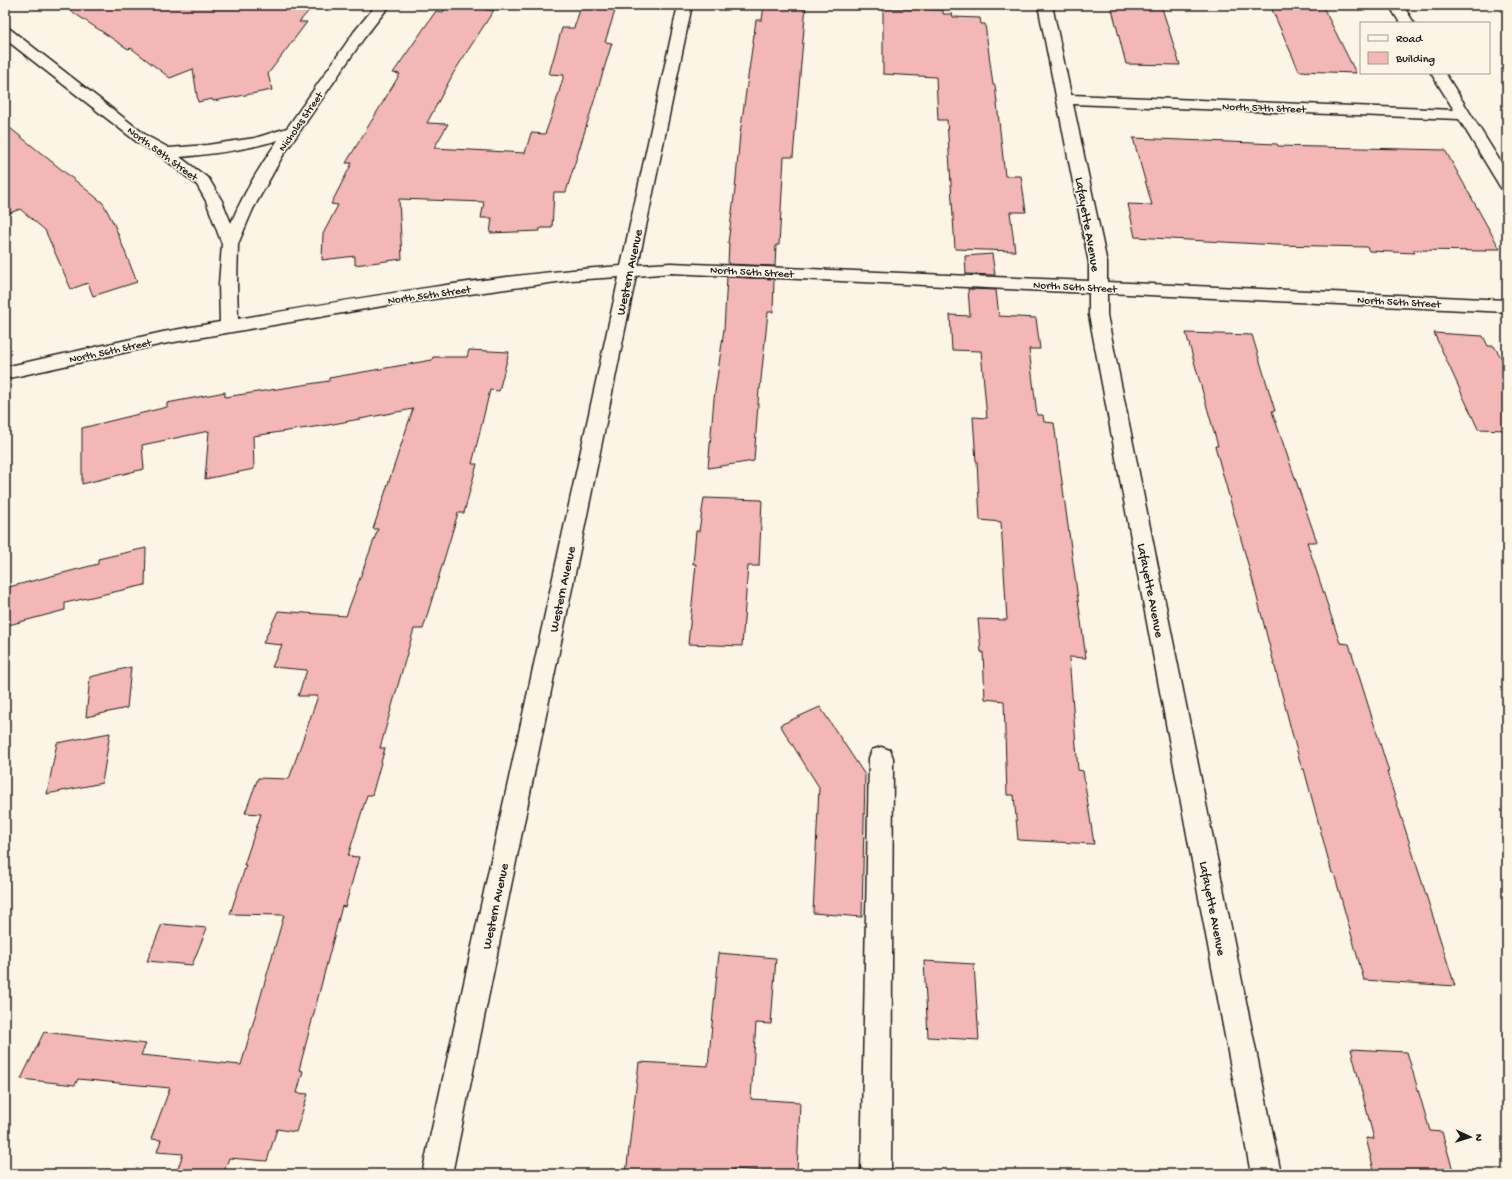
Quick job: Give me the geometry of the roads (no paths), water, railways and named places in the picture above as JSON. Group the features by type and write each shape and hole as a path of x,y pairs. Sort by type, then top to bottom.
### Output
{"street":[{"name":"Nicholas Street","path":"230,244 245,209 274,157 359,35 383,5"},
{"name":"Western Avenue","path":"438,1174 685,5"},
{"name":"Lafayette Avenue","path":"1045,5 1098,263 1098,315 1266,1174"},
{"path":"1396,5 1406,22"},
{"name":"North 58th Street","path":"5,32 142,139 166,153 203,182 214,201 230,244 228,284 229,326"},
{"path":"1439,74 1507,185"},
{"name":"North 57th Street","path":"1064,99 1464,115"},
{"path":"166,153 207,150 257,142 292,131"},
{"name":"North 56th Street","path":"5,373 163,338 383,300 571,275 671,268 1507,306"},
{"path":"876,1174 881,758"}]}
